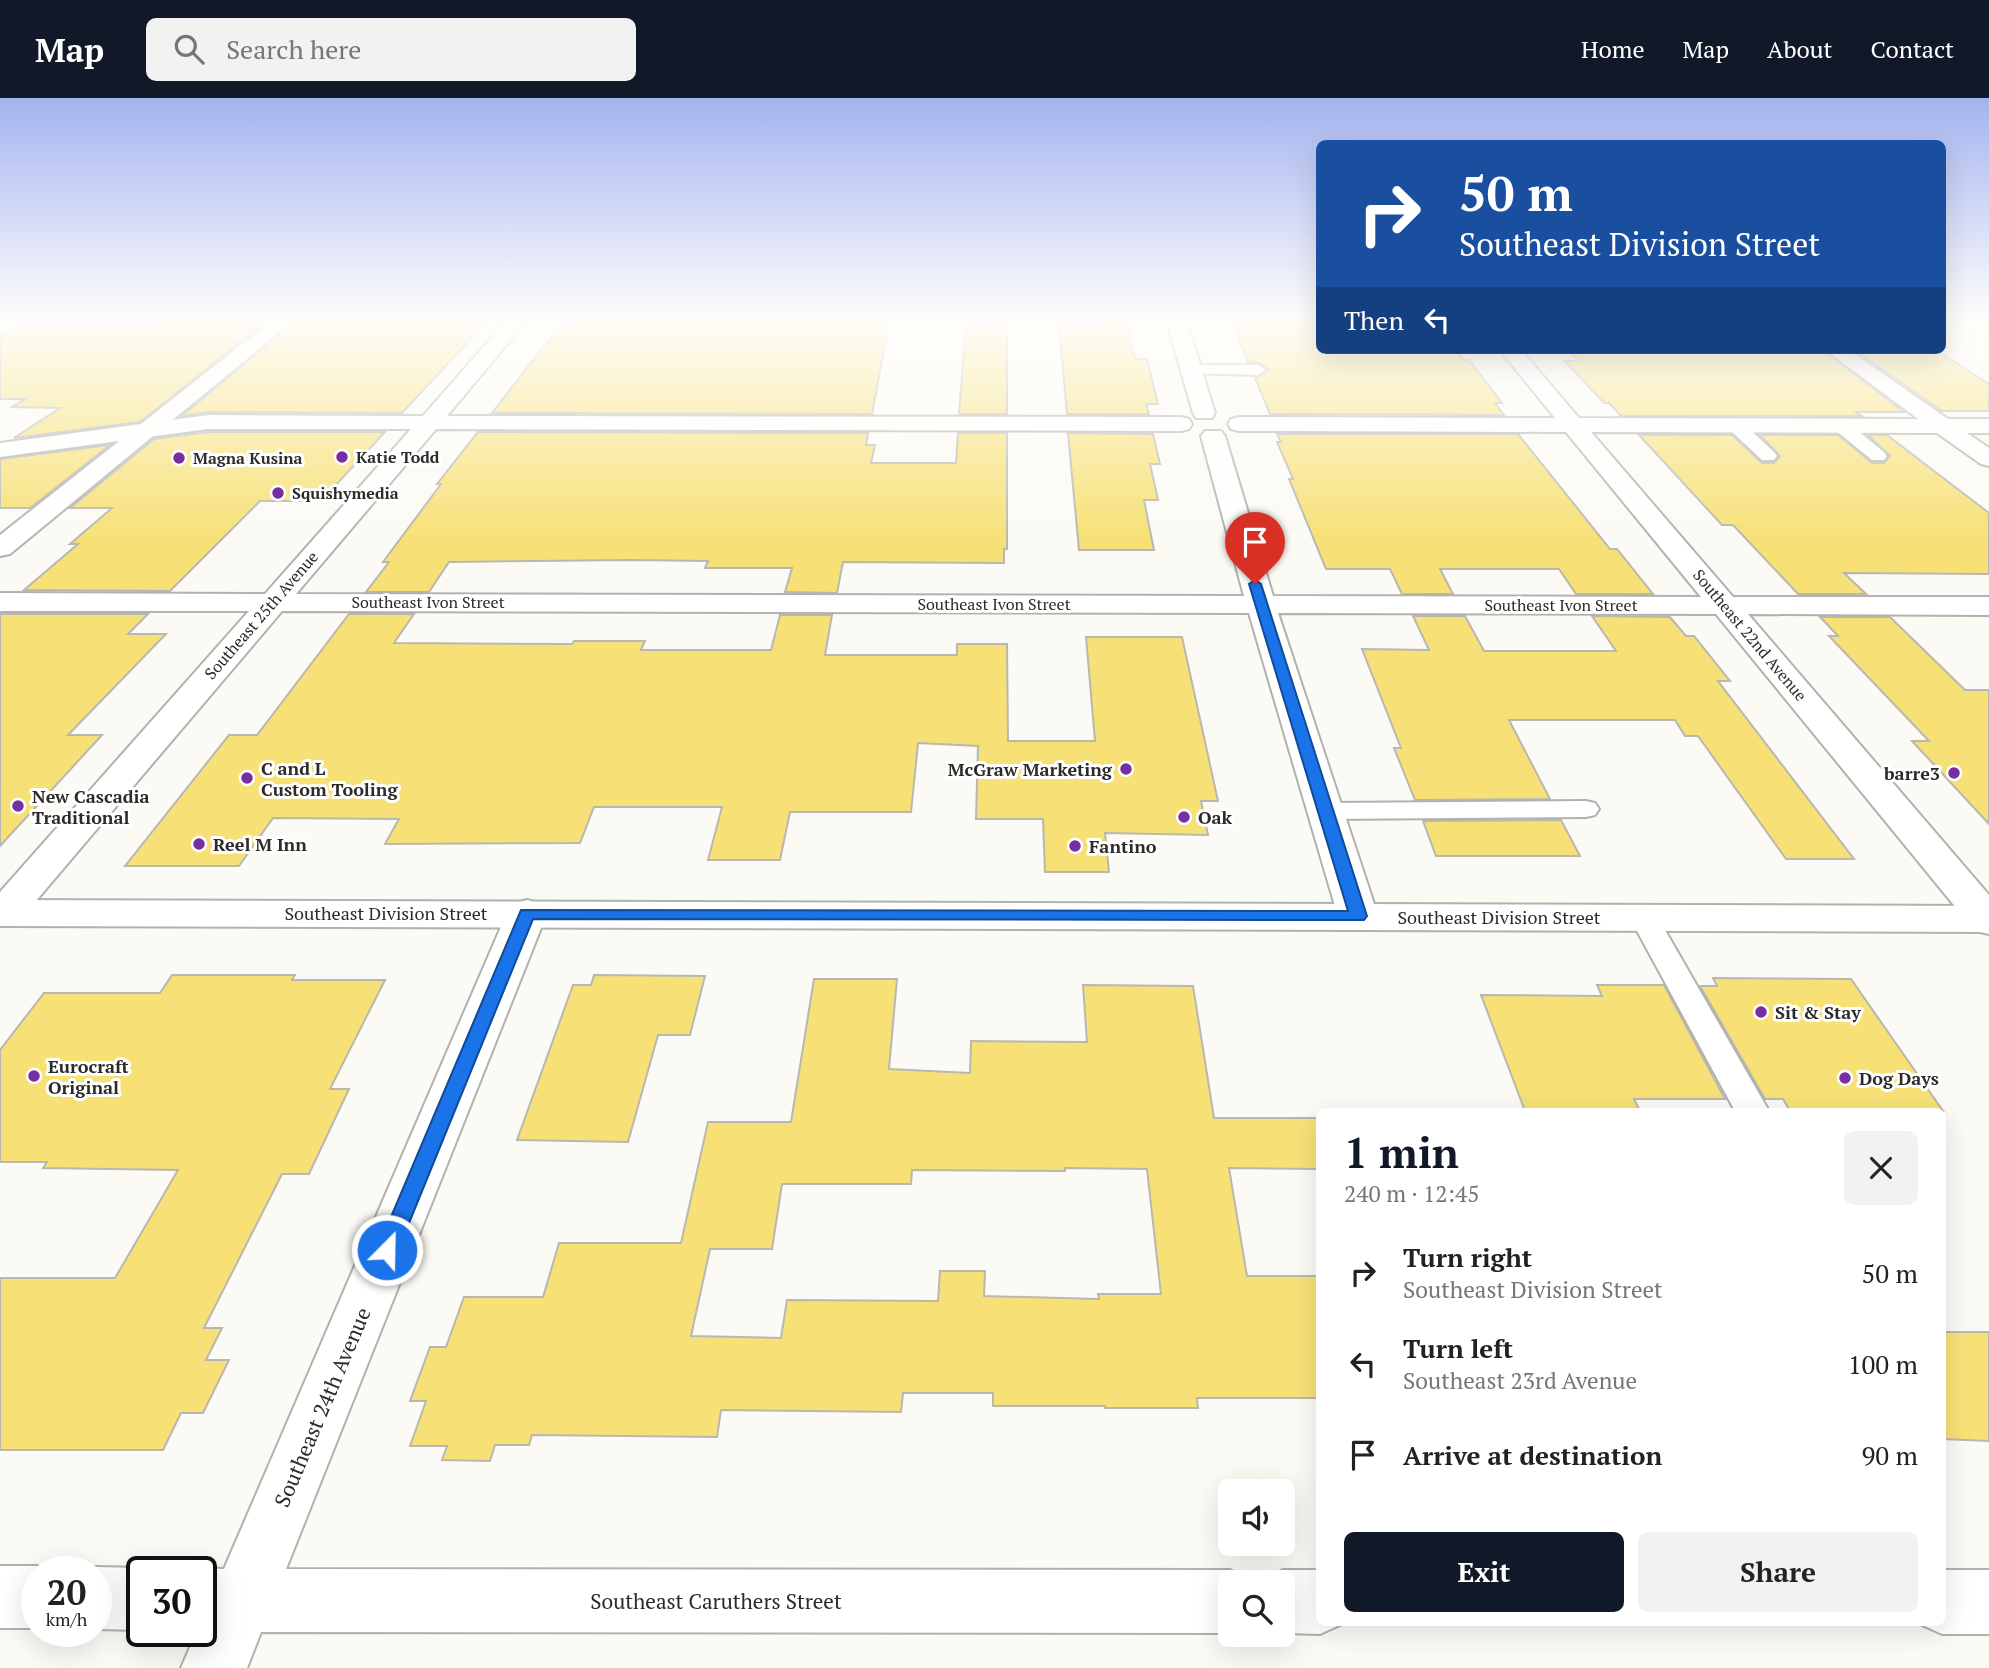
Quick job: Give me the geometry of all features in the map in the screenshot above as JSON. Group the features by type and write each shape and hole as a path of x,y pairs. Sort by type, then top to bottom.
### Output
{"street":[{"path":"0,548 194,392"},
{"path":"202,392 208,402 249,421"},
{"name":"Southeast 25th Avenue","path":"2,913 454,392"},
{"path":"1203,392 1219,424 1262,605 1358,916"},
{"name":"Southeast 22nd Avenue","path":"1546,392 1989,919"},
{"path":"1895,392 1989,459"},
{"path":"0,450 208,422 249,421 1181,424 1188,431 1219,424 1989,426"},
{"path":"0,458 74,460 102,466"},
{"name":"Southeast Ivon Street","path":"0,602 1989,606"},
{"name":"Southeast Division Street","path":"2,913 1989,919"},
{"name":"Southeast 24th Avenue","path":"214,1668 221,1600 527,914"},
{"path":"0,1597 21,1597"},
{"name":"Southeast Caruthers Street","path":"221,1600 1218,1602"},
{"path":"1295,1602 1316,1602"},
{"path":"1946,1602 1989,1602"}],"lane":[{"path":"1735,425 1768,456"},
{"path":"1840,425 1878,456"},
{"path":"1325,811 1586,809"},
{"path":"1644,918 1750,1108"}],"building":[{"path":"0,392 177,392 140,422 14,438 60,408 12,407 25,399 0,399"},
{"path":"210,392 421,392 402,413 208,412 182,416"},
{"path":"508,392 876,392 872,414 492,413"},
{"path":"961,392 1007,392 1007,414 959,414"},
{"path":"1065,392 1155,392 1158,404 1146,404 1149,414 1067,414"},
{"path":"1261,392 1494,392 1502,403 1495,403 1504,415 1270,414"},
{"path":"1594,392 1878,392 1904,412 1856,412 1862,416 1621,416 1609,403 1604,403"},
{"path":"1915,392 1989,392 1989,411 1942,411"},
{"path":"208,432 385,432 321,501 260,501 170,591 24,590 78,544 70,544 112,508 70,508 154,439"},
{"path":"478,432 868,433 866,445 875,445 871,463 956,463 958,433 1007,433 1007,549 1004,549 1004,563 843,562 837,593 785,592 792,568 705,568 708,561 449,562 429,592 366,592 389,562 383,562 441,484 437,484"},
{"path":"1068,433 1153,434 1160,464 1150,464 1158,500 1144,500 1154,550 1079,550"},
{"path":"1277,434 1518,434 1610,549 1617,549 1653,594 1576,594 1559,569 1440,569 1453,594 1402,594 1390,569 1326,569 1289,479 1293,479 1277,442 1281,442"},
{"path":"1639,435 1732,435 1762,463 1774,463 1780,456 1760,435 1838,435 1872,463 1884,463 1890,456 1868,435 1887,435 1989,513 1989,574 1844,573 1866,594 1798,594 1733,525 1722,525"},
{"path":"110,445 30,508 0,508 0,459"},
{"path":"0,614 148,614 128,634 166,634 68,735 102,735 0,846"},
{"path":"349,614 414,614 394,643 572,644 574,641 645,641 641,650 771,650 780,615 832,615 825,655 957,655 957,644 1007,644 1008,741 1095,741 1086,637 1182,637 1218,801 1201,801 1208,835 1105,833 1109,872 1045,872 1043,819 976,819 978,746 918,743 911,812 790,812 780,860 708,860 722,807 594,807 580,843 385,844 399,819 273,818 239,866 125,866 229,735 257,735"},
{"path":"1413,616 1465,616 1484,651 1616,651 1592,616 1670,617 1686,636 1694,636 1730,681 1718,681 1854,859 1786,859 1698,736 1685,736 1675,720 1509,720 1550,799 1415,800 1394,748 1401,748 1362,649 1429,650"},
{"path":"1820,617 1890,617 1965,690 1989,690 1989,824 1912,741 1929,741 1829,636 1838,636"},
{"path":"1561,820 1580,856 1436,856 1423,821"},
{"path":"172,975 295,975 292,980 385,980 330,1089 349,1089 309,1174 282,1174 204,1328 222,1328 206,1360 229,1360 203,1413 181,1413 163,1450 0,1450 0,1278 115,1278 178,1170 43,1168 47,1162 0,1162 0,1050 44,993 160,993"},
{"path":"594,975 705,976 690,1035 658,1035 628,1142 517,1140 573,985 591,985"},
{"name":"Dog Days","path":"1713,978 1851,979 1941,1108 1788,1108 1783,1099 1765,1099 1700,986 1717,986"},
{"path":"814,979 897,979 889,1069 970,1073 971,1041 1087,1042 1083,985 1193,986 1214,1118 1316,1118 1316,1169 1229,1168 1247,1276 1316,1276 1316,1398 1197,1398 1198,1408 1105,1408 993,1406 993,1393 903,1393 901,1412 721,1410 717,1437 532,1435 529,1445 495,1445 490,1461 442,1460 447,1446 410,1446 426,1401 410,1401 430,1347 446,1347 464,1297 543,1297 559,1243 681,1243 708,1122 791,1122","holes":["1147,1169 1161,1294 1098,1294 1099,1299 984,1296 985,1271 940,1271 938,1301 787,1300 781,1338 691,1336 710,1249 772,1249 782,1184 911,1184 912,1170"]},
{"path":"1597,985 1664,985 1725,1099 1634,1099 1638,1108 1524,1108 1481,995 1602,996"},
{"path":"1946,1332 1989,1332 1989,1441 1946,1439"}],"place":[{"name":"Katie Todd","path":"342,457"},
{"name":"Magna Kusina","path":"179,458"},
{"name":"Squishymedia","path":"278,493"},
{"name":"McGraw Marketing","path":"1126,769"},
{"name":"barre3","path":"1954,773"},
{"name":"C and L Custom Tooling","path":"247,778"},
{"name":"New Cascadia Traditional","path":"18,806"},
{"name":"Oak","path":"1184,817"},
{"name":"Reel M Inn","path":"199,844"},
{"name":"Fantino","path":"1075,846"},
{"name":"Sit & Stay","path":"1761,1012"},
{"name":"Eurocraft Original","path":"34,1076"},
{"name":"Dog Days","path":"1845,1078"}],"route":[{"path":"387,1250 527,914 1358,916 1255,584"}]}
